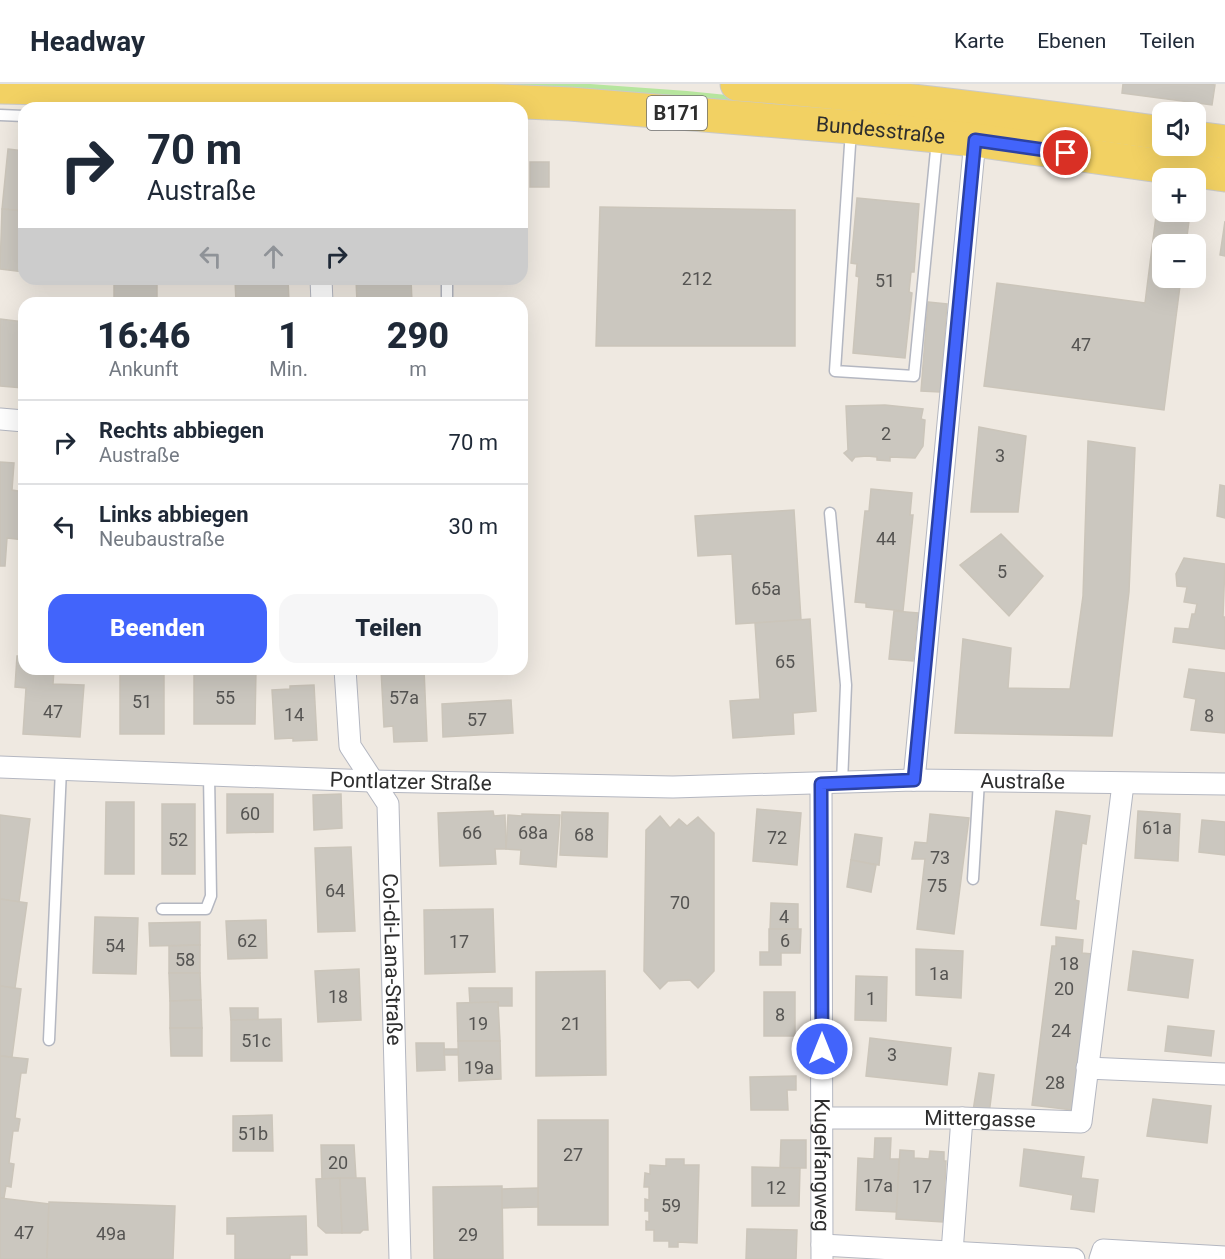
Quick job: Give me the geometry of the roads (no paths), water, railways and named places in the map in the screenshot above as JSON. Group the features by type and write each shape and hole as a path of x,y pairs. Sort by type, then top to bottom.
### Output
{"main road":[{"name":"Bundesstraße","path":"737,84 1011,112 1152,132"},
{"name":"B171","path":"0,87 149,86 300,102"},
{"name":"Bundesstraße","path":"300,102 370,95 526,102"},
{"name":"Bundesstraße","path":"528,102 784,121 938,136 1225,175"},
{"path":"1206,139 1225,142"}],"street":[{"path":"914,780 975,140"},
{"path":"0,419 18,420"},
{"name":"Col-di-Lana-Straße","path":"345,675 350,746 388,804 400,1259"},
{"name":"Pontlatzer Straße","path":"0,767 371,781 673,787 831,784"},
{"name":"Austraße","path":"831,784 914,780 1225,784"},
{"name":"Kugelfangweg","path":"822,1252 822,1118 831,784"},
{"name":"Mittergasse","path":"822,1118 962,1118 1081,1122 1123,784"},
{"path":"1086,1068 1225,1074"},
{"path":"952,1252 962,1118"},
{"path":"1100,1259 1102,1250 1225,1257"},
{"path":"822,1252 952,1252 1074,1259"}],"lane":[{"path":"0,116 18,116"},
{"path":"851,127 836,371 914,376 938,136"},
{"path":"830,513 846,685 831,784"},
{"path":"49,1040 61,769"},
{"path":"162,909 206,909 211,896 209,775"},
{"path":"973,879 978,781"}]}
